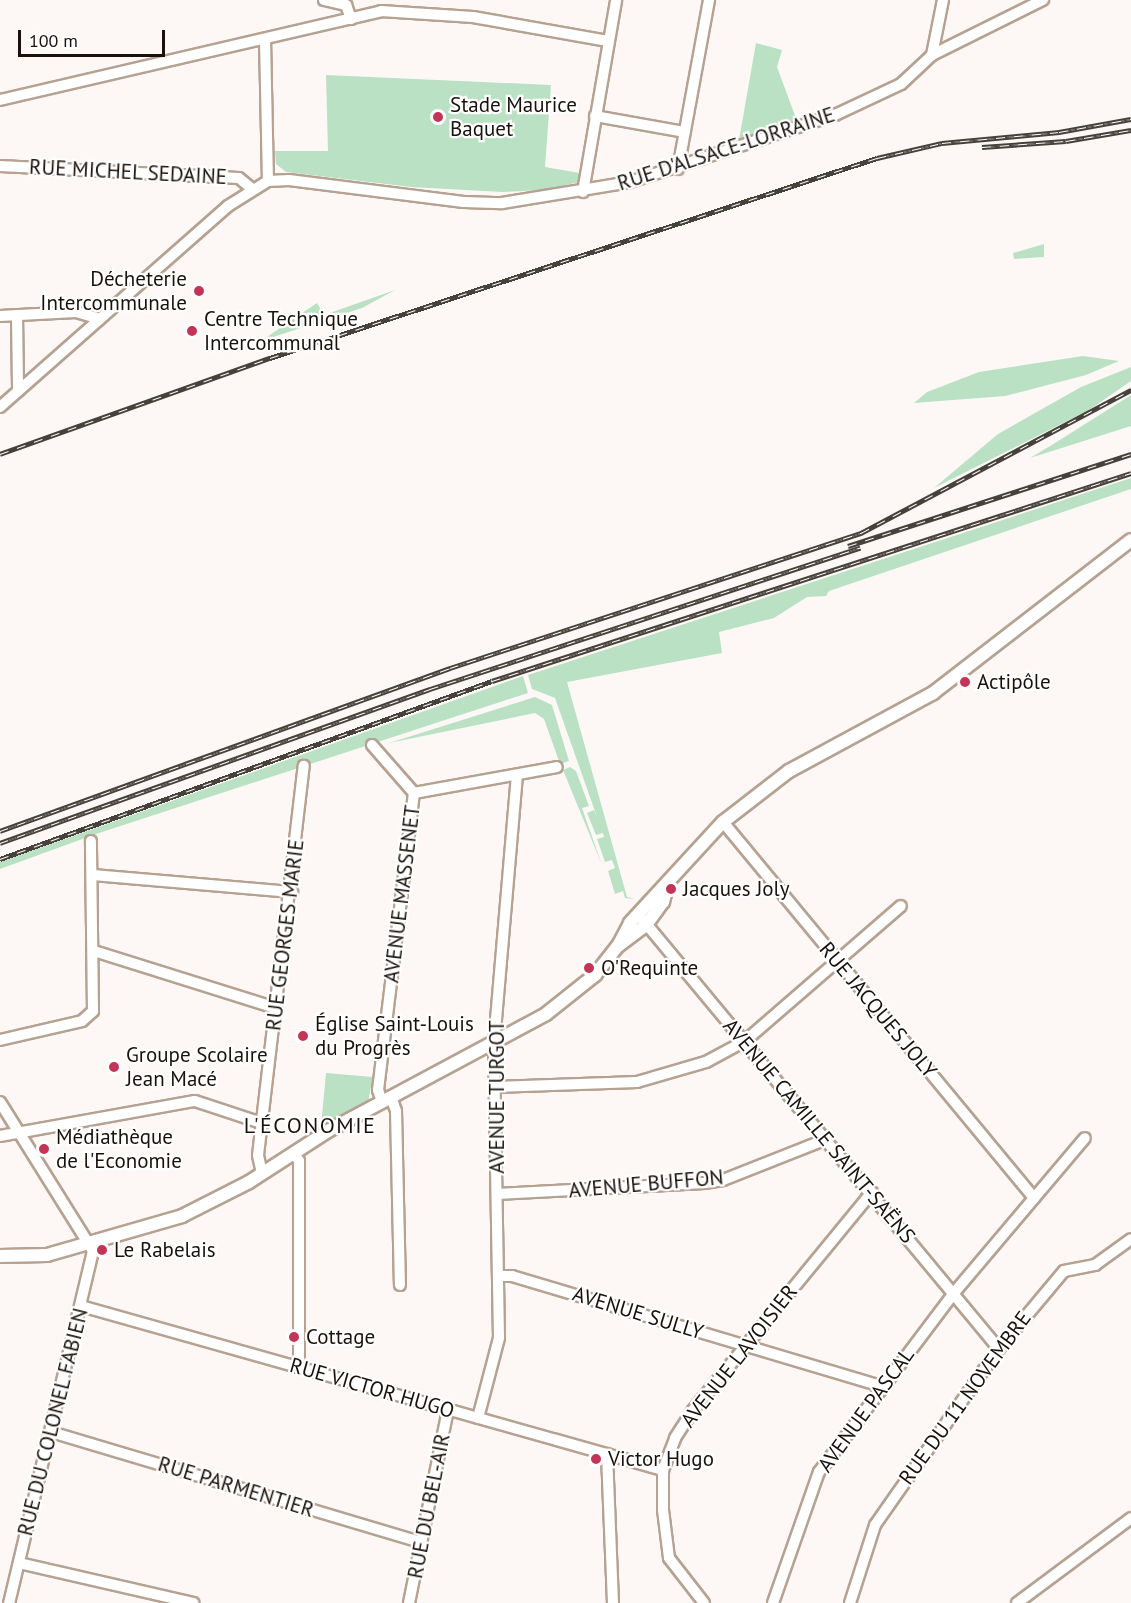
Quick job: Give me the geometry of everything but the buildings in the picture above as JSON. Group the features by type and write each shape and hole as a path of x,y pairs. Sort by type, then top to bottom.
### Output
{"street":[{"path":"324,0 346,5 351,19"},
{"path":"381,12 384,0"},
{"path":"583,192 616,0"},
{"path":"678,169 709,0"},
{"path":"932,55 943,0"},
{"path":"932,55 1043,0"},
{"path":"0,100 381,12 473,17 608,41"},
{"path":"0,407 252,189 268,181 265,39"},
{"name":"RUE D'ALSACE-LORRAINE","path":"268,181 289,180 464,202 502,203 583,192 678,169 857,106 911,78 932,55"},
{"path":"595,116 685,132"},
{"name":"RUE MICHEL SEDAINE","path":"0,166 239,178 252,189"},
{"path":"0,316 76,312 100,319"},
{"path":"16,315 18,391"},
{"path":"618,946 638,914 668,885 723,822 789,771 933,693 1131,540"},
{"path":"372,745 414,794 557,767"},
{"name":"RUE GEORGES MARIE","path":"262,1173 257,1165 292,892 304,766"},
{"name":"AVENUE TURGOT","path":"478,1418 499,1338 494,1043 517,775"},
{"name":"AVENUE MASSENET","path":"400,1285 396,1112 378,1090 414,794"},
{"name":"RUE JACQUES JOLY","path":"723,822 1034,1198"},
{"path":"0,1040 88,1018 93,1011 91,841"},
{"path":"92,875 292,892"},
{"path":"0,1256 47,1255 182,1216 262,1173 387,1100 494,1043 568,1000 618,946 646,925 663,902 668,885"},
{"path":"495,1087 637,1082 706,1062 745,1041 901,906"},
{"name":"AVENUE CAMILLE SAINT-SAËNS","path":"638,914 745,1041 824,1140 872,1192 999,1349"},
{"path":"94,951 276,1008"},
{"path":"0,1136 22,1135 195,1101 262,1123"},
{"path":"0,1102 89,1242"},
{"name":"AVENUE PASCAL","path":"773,1603 819,1472 880,1386 953,1294 1085,1138"},
{"name":"AVENUE BUFFON","path":"497,1194 625,1190 723,1180 824,1140"},
{"path":"294,1153 299,1161 299,1367"},
{"name":"AVENUE LAVOISIER","path":"704,1603 669,1558 663,1510 663,1470 675,1438 693,1410 745,1345 872,1192"},
{"name":"RUE DU 11 NOVEMBRE","path":"850,1603 875,1525 945,1420 999,1349 1064,1271 1095,1265 1131,1239"},
{"name":"RUE DU COLONEL FABIEN","path":"9,1603 81,1306 93,1251 89,1242"},
{"name":"AVENUE SULLY","path":"498,1276 512,1276 880,1386"},
{"name":"RUE VICTOR HUGO","path":"81,1306 663,1470"},
{"name":"RUE DU BEL-AIR","path":"409,1603 448,1410"},
{"name":"RUE PARMENTIER","path":"51,1432 421,1542"},
{"path":"607,1454 613,1603"},
{"path":"1017,1603 1131,1518"},
{"path":"19,1563 193,1603"}],"green space":[{"path":"756,43 782,50 777,67 797,121 739,140"},
{"name":"Stade Maurice Baquet","path":"326,75 551,85 545,167 580,173 579,182 544,190 503,192 411,187 286,172 276,164 275,151 328,151"},
{"path":"1044,244 1044,257 1014,259 1013,253"},
{"path":"395,290 362,308 261,341 317,303 324,315"},
{"path":"1083,356 1119,361 1086,375 1005,396 914,403 927,392 979,372"},
{"path":"1131,367 1131,381 1089,410 934,488 998,434 1081,387"},
{"path":"1131,395 1131,426 1030,458 1055,443"},
{"path":"1131,478 1131,489 829,591 826,596 807,597 774,618 719,632 722,653 567,682 627,897 635,899 625,898 623,891 615,894 608,871 615,868 612,860 605,862 597,839 604,837 603,833 596,835 587,813 594,810 597,817 555,698 532,689 528,675"},
{"path":"523,676 528,693 99,833 0,869 0,862"},
{"path":"535,697 552,705 569,761 560,764 544,719 535,713 389,743"},
{"path":"570,767 576,771 589,806 582,808 602,865 563,770"},
{"path":"326,1073 373,1077 368,1102 321,1126"}],"railway":[{"path":"0,454 270,358 877,158 942,143 1059,132 1131,119"},
{"path":"982,147 1066,141 1131,130"},
{"path":"0,831 450,668 861,533 1131,390"},
{"path":"848,546 1131,454"},
{"path":"0,859 492,681 1131,473"},
{"path":"0,843 430,689 860,548"}],"place":[{"name":"Stade Maurice Baquet","path":"438,117"},
{"name":"Décheterie Intercommunale","path":"199,291"},
{"name":"Centre Technique Intercommunal","path":"192,331"},
{"name":"Actipôle","path":"965,682"},
{"name":"Jacques Joly","path":"671,889"},
{"name":"O'Requinte","path":"589,968"},
{"name":"Église Saint-Louis du Progrès","path":"303,1036"},
{"name":"Groupe Scolaire Jean Macé","path":"114,1067"},
{"name":"Médiathèque de l'Economie","path":"44,1149"},
{"name":"Le Rabelais","path":"102,1250"},
{"name":"Cottage","path":"294,1337"},
{"name":"Victor Hugo","path":"596,1459"}],"district":[{"name":"L'ÉCONOMIE","path":"310,1126"}]}
